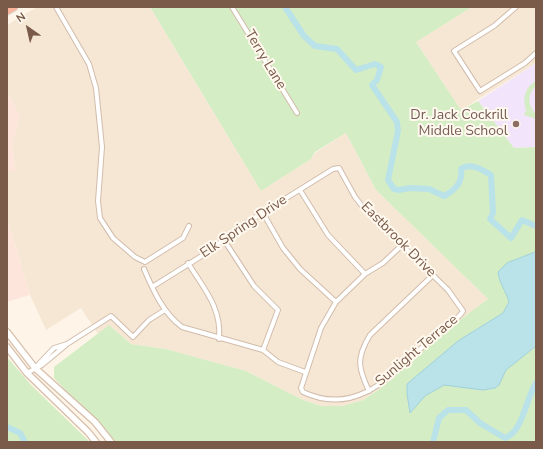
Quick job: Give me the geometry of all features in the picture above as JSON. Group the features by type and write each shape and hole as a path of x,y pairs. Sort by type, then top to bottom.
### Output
{"highway":[{"path":"7,11 14,7"}],"main road":[{"path":"7,332 35,368 95,422 111,442"},
{"path":"7,348 27,373 88,432 96,442"}],"street":[{"path":"56,7 89,64 96,88 102,147 98,201 102,221 113,238 140,260 145,262 157,256 183,238 190,226"},
{"name":"Terry Lane","path":"232,7 297,112"},
{"path":"516,7 494,26 454,50 480,90 525,64 536,53"},
{"name":"Elk Spring Drive","path":"152,287 263,213 337,167"},
{"name":"Eastbrook Drive","path":"337,167 341,170 355,198 448,290 463,311"},
{"path":"300,190 328,235 365,274"},
{"path":"263,213 283,248 291,258 336,302"},
{"path":"224,240 254,286 278,310 263,350"},
{"path":"144,269 165,310 175,322 182,327 219,339 263,350 278,362 305,372 321,328 336,302 365,274 382,263 402,245"},
{"path":"188,264 218,313 220,324 219,339"},
{"path":"369,391 359,365 360,355 364,345 370,335 433,275"},
{"path":"27,373 42,365 67,344 112,316 133,337 149,320 165,310"},
{"name":"Sunlight Terrace","path":"305,372 302,382 302,390 307,394 320,398 343,399 355,397 382,384 463,311"}],"shaded area":[{"path":"37,7 150,7 261,191 311,159 315,153 346,133 376,190 488,299 453,325 381,388 363,400 343,406 321,406 301,399 246,371 166,349 131,344 109,325 98,334 81,308 46,330 30,295 7,218 7,171 15,171 12,143 20,117 7,91 7,25"},
{"path":"472,7 536,7 536,63 461,110 416,42"},
{"name":"Dr. Jack Cockrill Middle School","path":"536,63 536,147 514,148 478,101"},
{"path":"7,91 20,117 12,143 15,171 7,171"},
{"path":"7,218 30,295 7,302"}],"green space":[{"path":"150,7 472,7 416,42 461,110 478,101 514,148 536,147 536,442 114,442 54,378 54,367 109,325 131,344 166,349 246,371 301,399 321,406 343,406 363,400 381,388 453,325 488,299 376,190 346,133 315,152 311,159 261,191"},
{"path":"536,81 536,86 531,92 529,100 533,111 536,114 536,119 524,115 525,111 527,112 524,99 529,87"},
{"path":"7,357 32,386 90,442 7,442"}],"water":[{"path":"536,252 536,346 506,370 499,385 495,388 483,390 444,385 425,396 410,413 407,384 458,341 503,313 509,302 498,272 507,263"}],"waterway":[{"path":"285,7 304,36 315,46 337,49 356,70 375,64 381,67 377,80 372,85 397,122 398,131 388,180 394,189 429,189 444,196 457,186 461,178 461,169 469,166 473,167 491,175 493,213 490,219 511,238 522,220 536,226"},
{"path":"433,442 439,418 448,410 466,410 480,423 505,438 511,435 524,414 536,383"},
{"path":"7,427 20,433 25,442"}],"place":[{"name":"Dr. Jack Cockrill Middle School","path":"516,124"}]}
